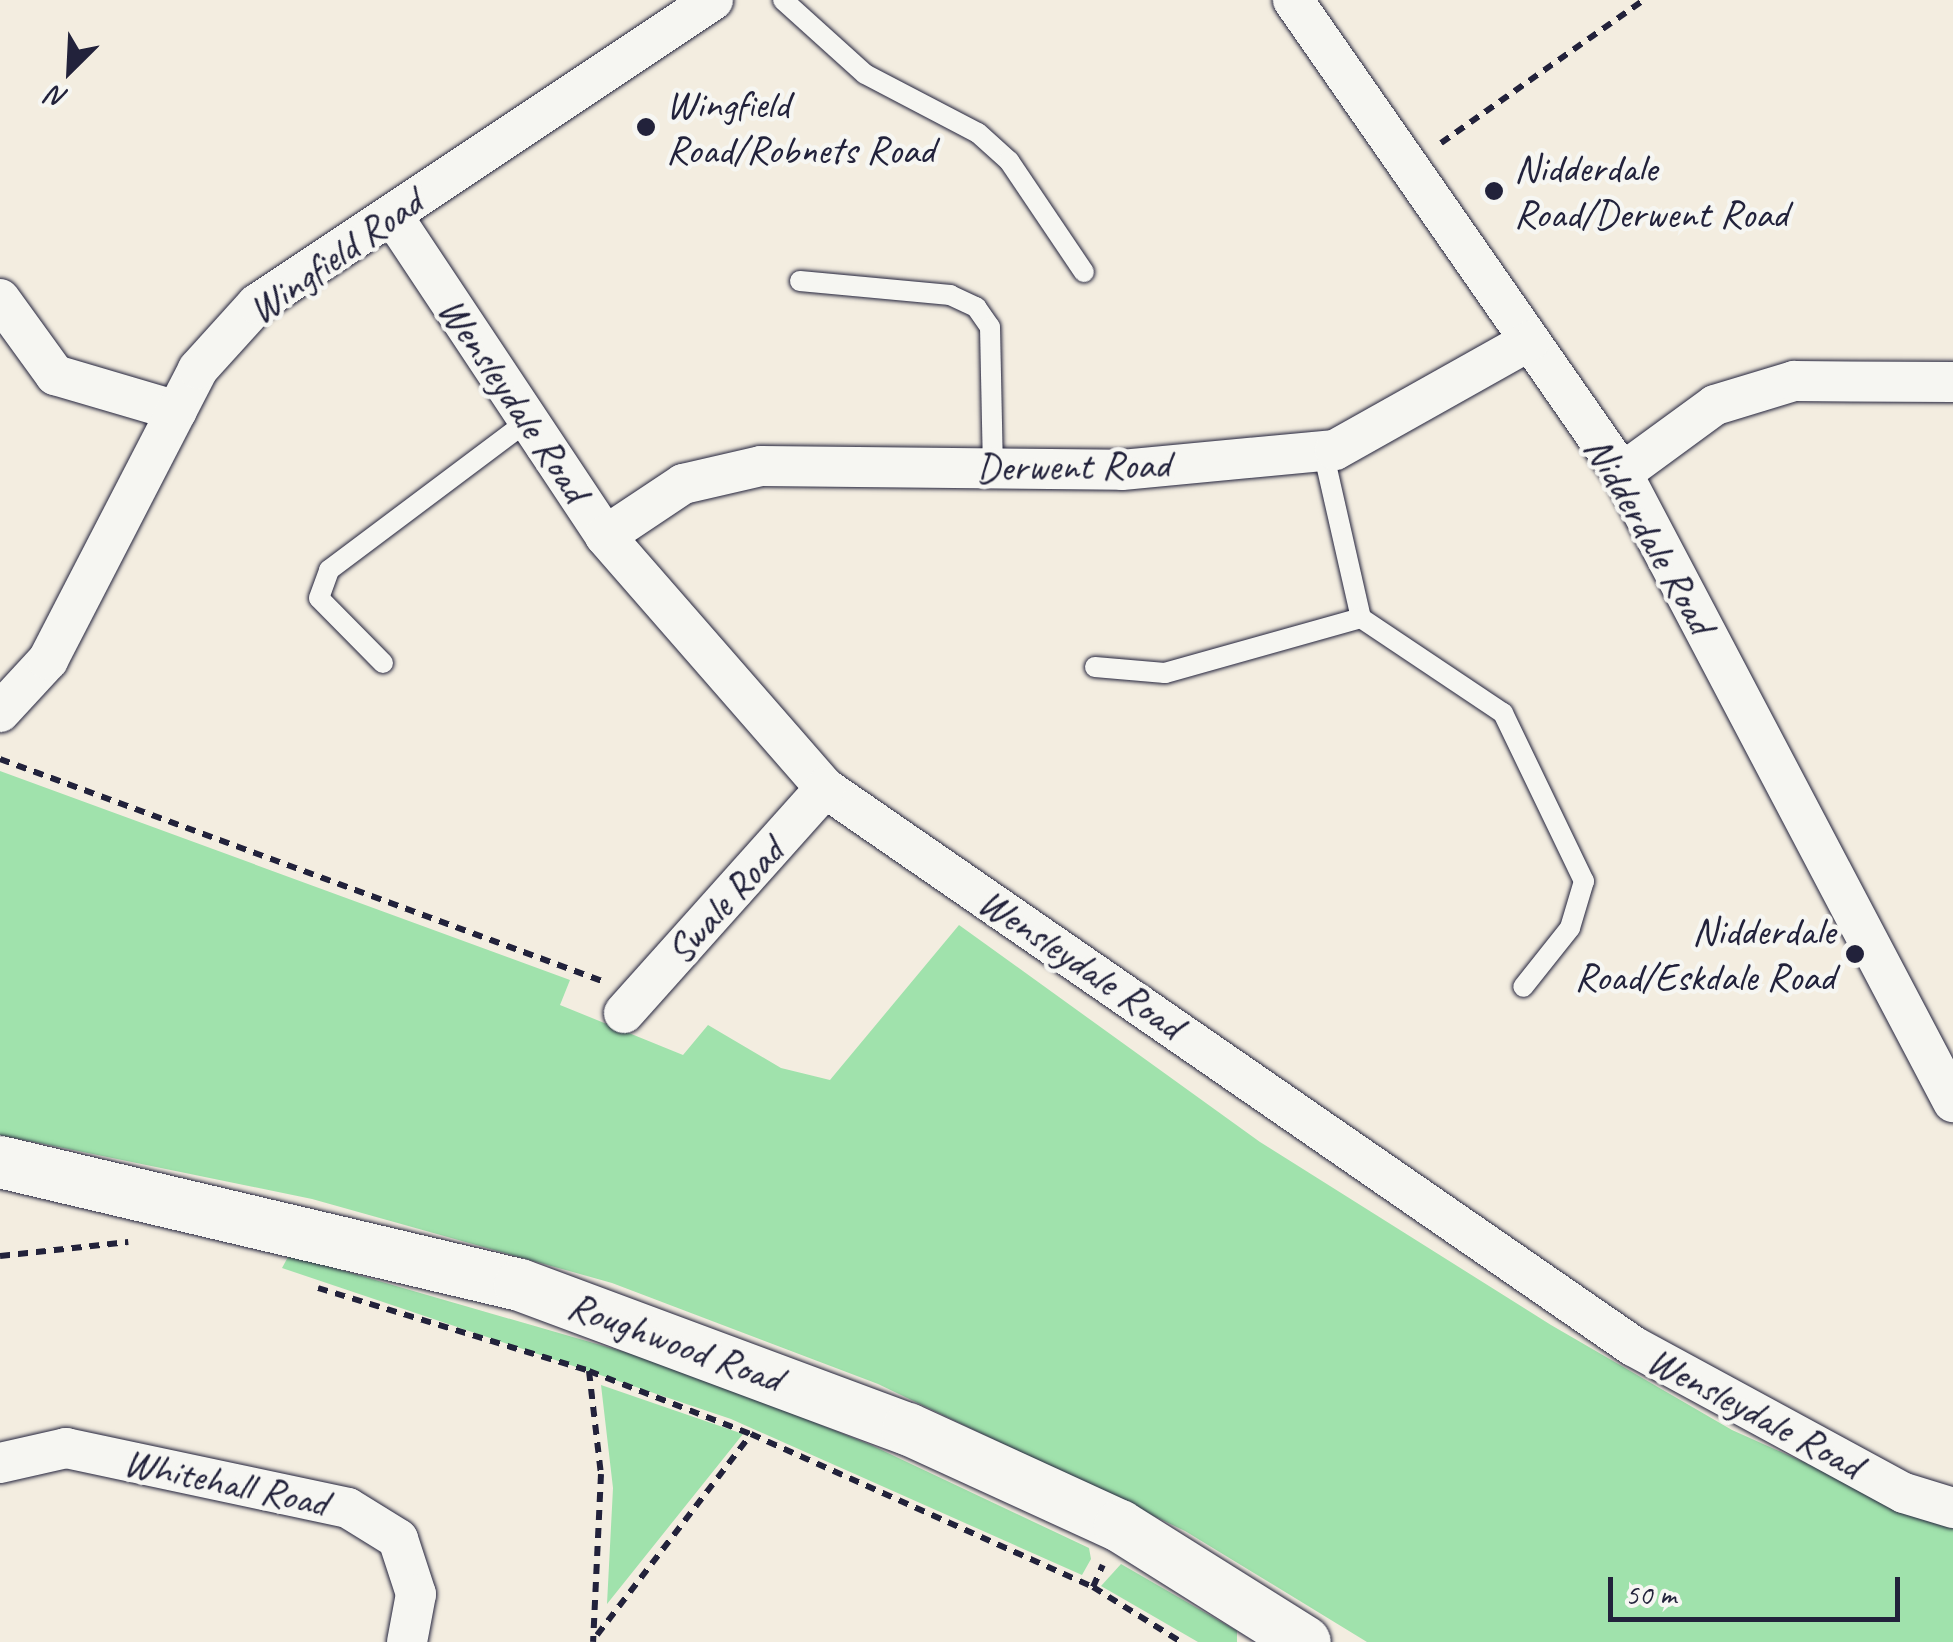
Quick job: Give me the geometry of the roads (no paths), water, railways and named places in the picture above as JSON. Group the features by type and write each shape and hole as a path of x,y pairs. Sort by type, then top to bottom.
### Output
{"street":[{"name":"Wingfield Road","path":"0,712 48,660 198,369 258,304 713,0"},
{"name":"Nidderdale Road","path":"1293,0 1622,474 1938,1034 1953,1102"},
{"name":"Wensleydale Road","path":"392,215 606,536 825,788 1632,1346 1904,1493 1953,1508"},
{"path":"0,299 56,375 177,411"},
{"name":"Derwent Road","path":"606,536 682,484 761,466 1122,470 1322,451 1529,341"},
{"path":"1622,474 1715,405 1794,381 1953,382"},
{"name":"Swale Road","path":"624,1014 825,788"},
{"name":"Roughwood Road","path":"0,1162 520,1285 926,1437 1120,1526 1304,1642"},
{"name":"Whitehall Road","path":"0,1463 66,1448 348,1508 398,1539 416,1594 407,1642"}],"lane":[{"path":"783,0 865,74 978,133 1009,160 1084,272"},
{"path":"800,281 950,295 976,306 990,327 993,468"},
{"path":"383,662 319,598 329,570 529,420"},
{"path":"1322,451 1362,618 1465,679 1503,714 1584,881 1570,928 1523,987"},
{"path":"1096,667 1165,673 1362,618"}],"place":[{"name":"Wingfield Road/Robnets Road","path":"646,127"},
{"name":"Nidderdale Road/Derwent Road","path":"1494,191"},
{"name":"Nidderdale Road/Eskdale Road","path":"1855,954"}]}
